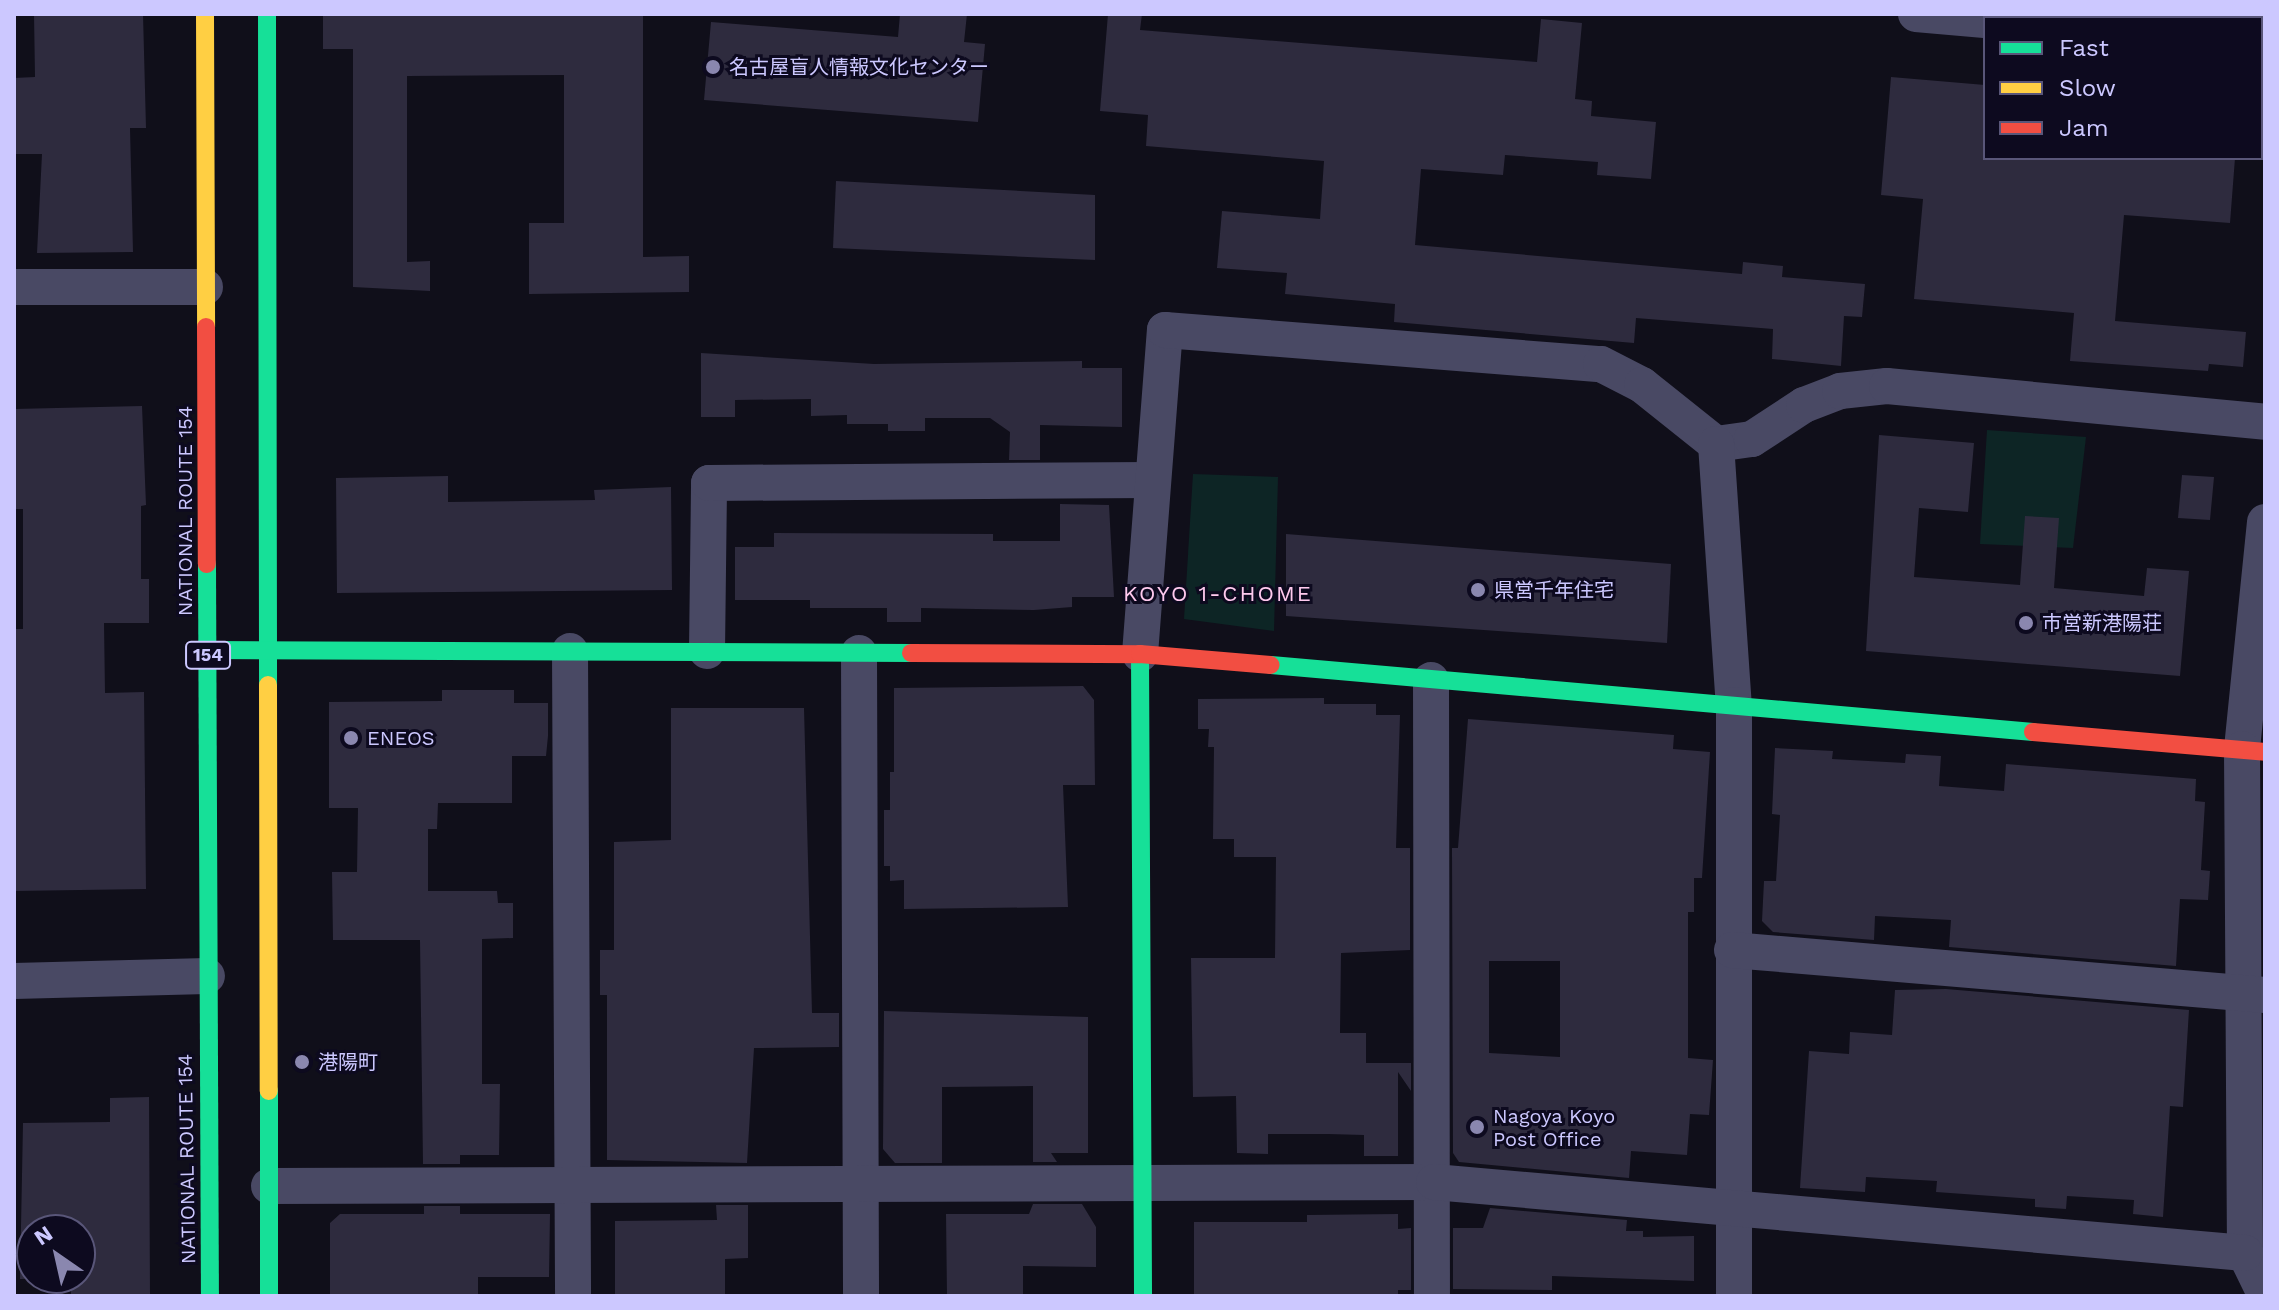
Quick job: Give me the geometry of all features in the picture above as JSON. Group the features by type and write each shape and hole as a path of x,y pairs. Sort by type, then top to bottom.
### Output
{"main road":[{"name":"NATIONAL ROUTE 154","path":"205,14 210,1296"},
{"path":"267,14 269,1296"},
{"path":"208,650 1140,654 2253,750"},
{"path":"1140,654 1143,1296"}],"street":[{"path":"1916,14 1983,20"},
{"path":"14,287 205,287"},
{"path":"1140,654 1165,330 1601,364 1642,385 1716,444 1752,439 1804,405 1840,391 1887,386 2265,422"},
{"path":"1716,444 1734,705 1734,1296"},
{"path":"707,651 709,483 1153,480"},
{"path":"2265,522 2253,750 2254,993 2245,1253 2265,1294"},
{"path":"570,651 573,1296"},
{"path":"859,653 861,1296"},
{"path":"1431,680 1432,1296"},
{"path":"1732,950 2254,993"},
{"path":"14,981 207,976"},
{"path":"269,1186 1434,1182 2245,1253"}],"green space":[{"path":"1987,430 2086,437 2073,548 1980,544"},
{"path":"1193,474 1278,477 1274,631 1184,619"}],"building":[{"path":"34,14 143,14 146,128 130,128 133,252 37,253 42,154 14,154 14,78 35,77"},
{"path":"323,14 643,14 643,257 689,256 689,292 529,294 529,223 564,223 564,75 407,76 407,262 430,261 430,291 353,287 353,49 323,49"},
{"path":"900,14 967,14 964,42 985,44 978,122 704,100 711,22 898,37"},
{"path":"1108,14 1142,14 1140,30 1537,62 1541,19 1582,23 1575,99 1592,101 1591,116 1656,122 1651,179 1597,175 1598,162 1505,155 1503,175 1421,169 1415,245 1742,274 1743,262 1783,266 1782,277 1865,284 1862,317 1844,316 1841,366 1772,359 1773,329 1636,318 1634,343 1394,322 1395,304 1285,294 1287,273 1217,268 1222,211 1320,219 1324,161 1146,146 1148,115 1100,111"},
{"path":"1891,77 1983,85 1983,160 2235,160 2230,223 2124,215 2115,321 2246,332 2243,367 2209,364 2208,371 2070,361 2074,313 1914,299 1923,199 1881,195"},
{"path":"836,181 1095,195 1095,260 833,248"},
{"path":"701,353 874,364 1082,361 1082,368 1122,368 1122,427 1040,425 1040,460 1009,460 1010,432 990,418 925,418 925,431 888,431 888,424 847,424 847,415 811,416 811,399 735,400 735,417 701,417"},
{"path":"142,406 146,505 141,506 141,579 149,579 149,623 104,623 105,693 144,692 146,889 14,891 14,629 23,629 23,509 14,509 14,409"},
{"name":"市営新港陽荘","path":"1879,435 1974,443 1968,512 1919,508 1914,577 2020,585 2025,516 2059,518 2054,588 2144,596 2147,568 2189,571 2180,676 1866,651"},
{"path":"2182,475 2214,477 2210,520 2178,518"},
{"path":"448,476 448,502 595,500 594,490 671,487 672,590 337,593 336,478"},
{"path":"1060,504 1109,505 1114,597 1072,597 1072,607 1034,610 921,608 921,622 887,622 887,608 810,608 810,600 735,600 735,547 774,547 774,533 993,534 993,541 1060,541"},
{"name":"県営千年住宅","path":"1286,534 1671,564 1667,643 1286,616"},
{"path":"1083,686 1094,700 1095,785 1063,785 1068,907 904,909 904,880 890,881 890,866 884,866 884,810 890,810 890,772 894,772 894,688"},
{"path":"442,690 514,690 514,703 548,703 548,736 546,756 512,756 512,803 438,803 437,829 428,829 428,891 497,891 498,903 513,903 513,938 482,939 482,1084 500,1084 499,1155 460,1155 460,1164 423,1164 420,940 333,940 332,872 357,872 358,808 329,808 329,702 442,701"},
{"path":"1324,698 1324,704 1376,704 1376,715 1400,715 1396,848 1410,848 1410,950 1341,953 1340,1033 1366,1033 1366,1063 1411,1063 1411,1091 1398,1072 1398,1156 1364,1156 1364,1135 1328,1134 1268,1134 1268,1154 1237,1153 1236,1096 1193,1097 1191,958 1275,958 1276,857 1234,857 1234,839 1213,839 1214,747 1208,747 1209,729 1198,729 1198,699"},
{"path":"671,708 804,708 812,1013 839,1013 839,1047 754,1048 747,1163 607,1160 607,995 600,995 600,950 614,950 614,842 671,840"},
{"path":"1468,719 1674,735 1673,749 1710,752 1702,878 1694,878 1694,912 1688,912 1688,1058 1713,1060 1709,1115 1690,1114 1687,1155 1631,1151 1629,1178 1459,1162 1453,1153 1452,848 1458,848","holes":["1489,961 1560,961 1560,1057 1489,1053"]},
{"path":"1775,748 1833,751 1832,759 1905,763 1906,754 1941,756 1939,786 2004,791 2006,764 2196,779 2195,801 2205,802 2201,870 2210,871 2208,900 2180,899 2176,966 1949,947 1951,920 1875,916 1874,940 1773,932 1762,921 1764,881 1776,881 1780,815 1772,814"},
{"path":"1946,989 2189,1010 2183,1107 2170,1106 2163,1217 2133,1214 2134,1200 2067,1196 2066,1209 2035,1207 2035,1199 1936,1192 1937,1181 1866,1177 1865,1192 1800,1188 1809,1051 1849,1054 1850,1032 1892,1035 1895,990"},
{"path":"884,1011 1088,1017 1088,1153 1051,1153 1057,1162 1033,1162 1033,1086 942,1087 942,1163 895,1163 883,1149"},
{"path":"149,1097 150,1296 71,1296 96,1294 96,1214 21,1214 23,1123 110,1122 110,1098"},
{"path":"1033,1204 1082,1204 1096,1227 1096,1267 1023,1266 1023,1296 947,1296 946,1214 1029,1214"},
{"path":"716,1205 748,1205 748,1258 725,1259 725,1296 615,1296 615,1221 717,1220"},
{"path":"424,1206 460,1206 460,1214 550,1214 549,1277 478,1277 478,1296 330,1296 330,1223 340,1214 424,1214"},
{"path":"1490,1208 1627,1220 1626,1231 1643,1231 1643,1237 1694,1236 1694,1281 1552,1276 1552,1290 1453,1289 1453,1228 1483,1228"},
{"path":"1398,1214 1398,1229 1411,1228 1411,1290 1398,1290 1398,1296 1194,1296 1194,1222 1307,1222 1307,1215"}],"traffic: fast":[{"path":"267,14 268,685"},
{"path":"207,564 210,1296"},
{"path":"208,650 911,653"},
{"path":"1140,654 1143,1296"},
{"path":"1271,665 2033,732"},
{"path":"269,1091 269,1296"}],"traffic: slow":[{"path":"205,14 206,327"},
{"path":"268,685 269,1091"}],"traffic: jam":[{"path":"206,327 207,564"},
{"path":"911,653 1140,654 1271,665"},
{"path":"2033,732 2265,752"}],"place":[{"name":"名古屋盲人情報文化センター","path":"713,67"},
{"name":"県営千年住宅","path":"1478,590"},
{"name":"市営新港陽荘","path":"2026,623"},
{"name":"ENEOS","path":"351,738"},
{"name":"港陽町","path":"302,1062"},
{"name":"Nagoya Koyo Post Office","path":"1477,1127"}],"district":[{"name":"KOYO 1-CHOME","path":"1218,594"}]}
